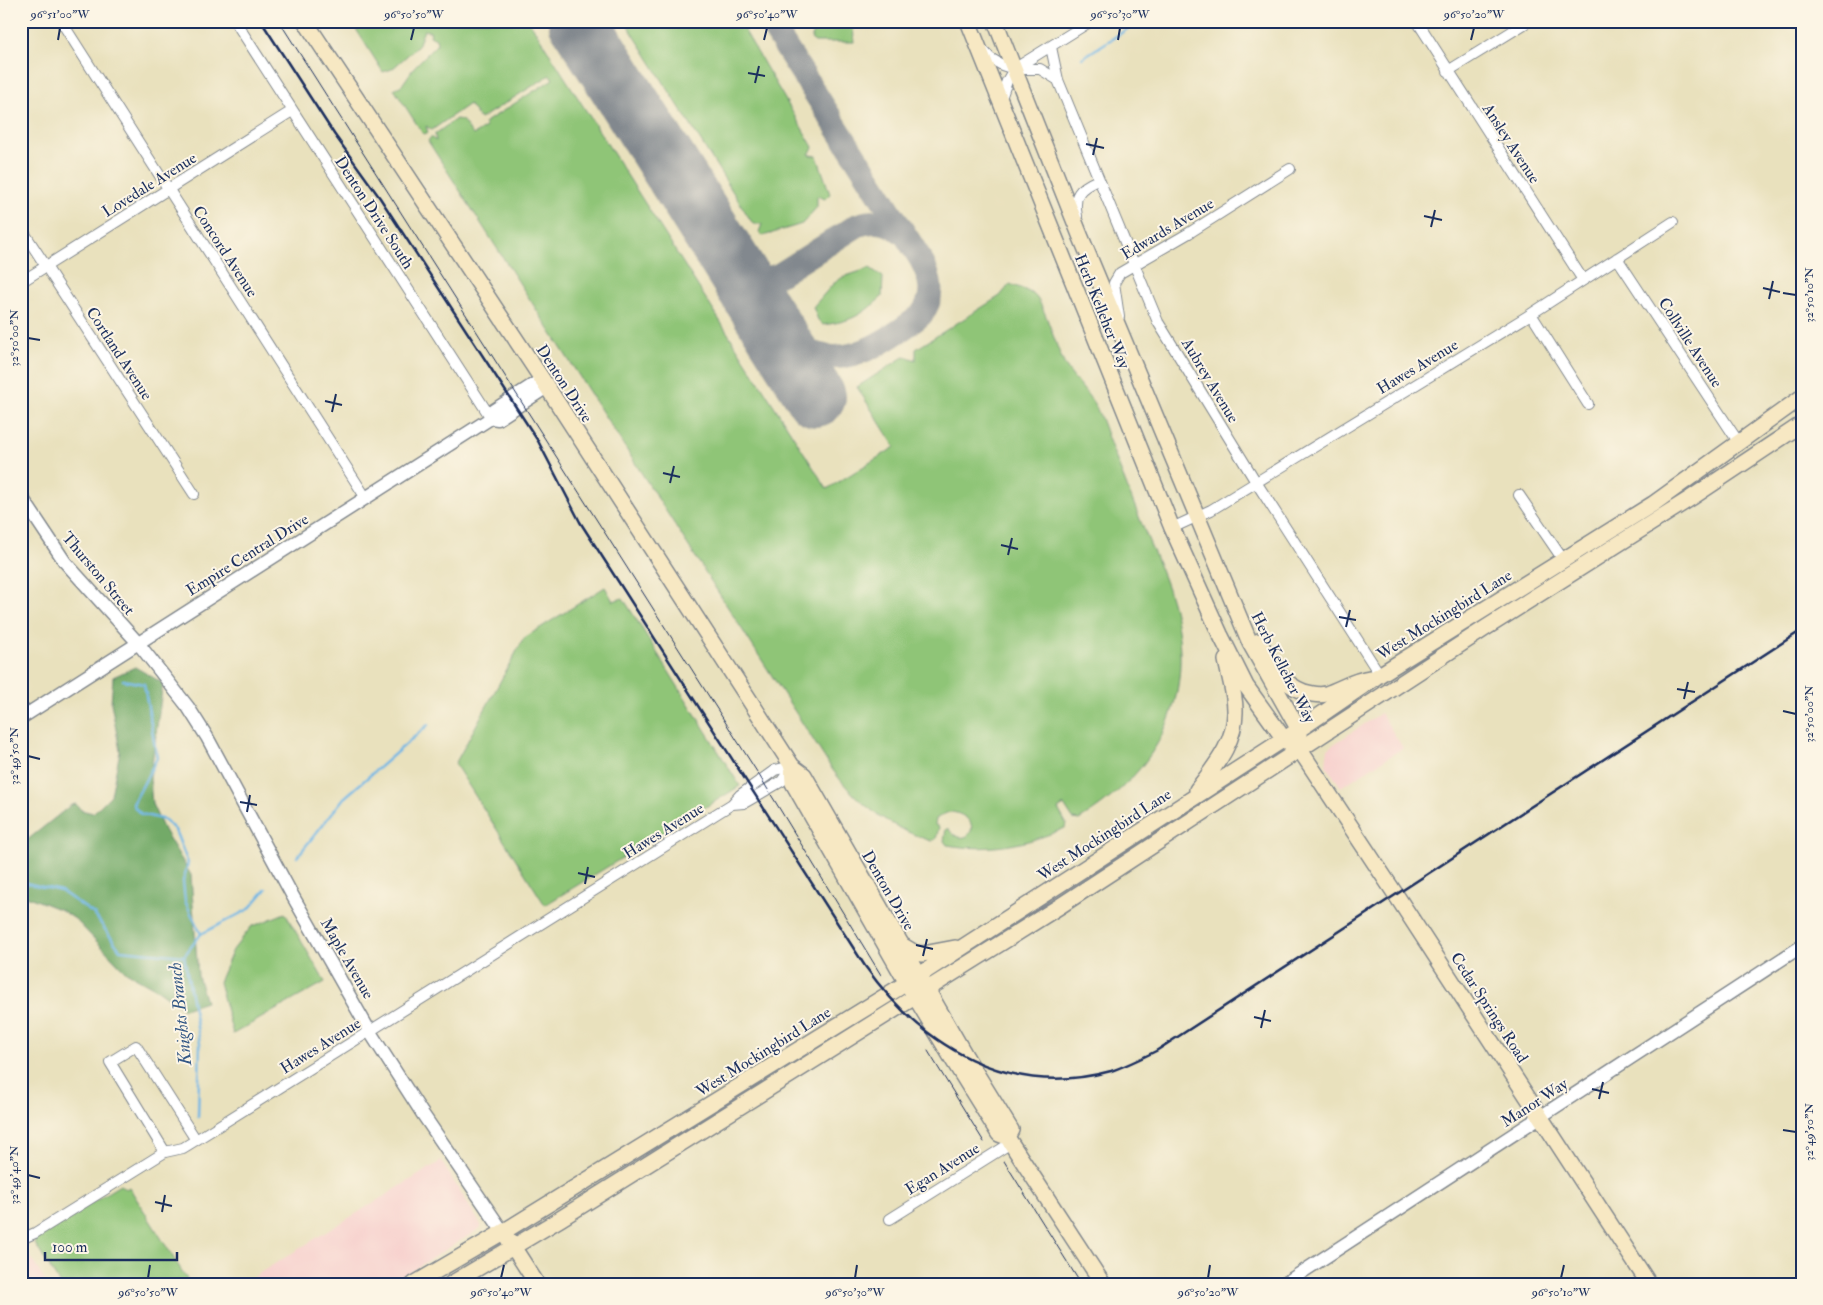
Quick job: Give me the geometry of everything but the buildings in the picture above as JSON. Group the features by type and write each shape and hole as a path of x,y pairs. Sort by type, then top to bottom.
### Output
{"main road":[{"name":"Denton Drive","path":"305,21 545,383 792,766 804,775 900,944 913,980"},
{"name":"Herb Kelleher Way","path":"968,21 1172,528 1220,634 1246,686 1284,740 1300,750"},
{"name":"Herb Kelleher Way","path":"995,21 1080,235 1235,609 1262,668 1299,730 1300,750"},
{"name":"West Mockingbird Lane","path":"451,1284 513,1248 922,994 1487,628 1653,504 1802,397"},
{"name":"West Mockingbird Lane","path":"414,1284 503,1232 913,980 1284,740 1378,676 1478,614 1568,567 1691,498 1802,424"},
{"path":"1682,484 1691,498"},
{"path":"1235,609 1244,616 1276,671 1286,683 1296,689 1312,694 1325,694 1359,679 1378,676"},
{"path":"1478,614 1487,628"},
{"path":"1189,800 1224,754 1234,725 1235,707 1220,634"},
{"name":"Cedar Springs Road","path":"1300,750 1649,1284"},
{"name":"Denton Drive","path":"792,766 793,783 922,994 949,1054 1000,1134 1009,1140 1103,1284"},
{"path":"1051,890 1060,906"},
{"path":"900,944 915,953 923,954 949,950 968,944"},
{"path":"774,1065 783,1080"},
{"path":"630,1153 640,1169"},
{"name":"Maple Avenue","path":"503,1232 537,1284"}],"street":[{"name":"Concord Avenue","path":"61,21 366,498"},
{"name":"Denton Drive South","path":"234,21 491,418"},
{"path":"1000,101 1014,68 1091,21"},
{"name":"Ansley Avenue","path":"1417,21 1583,280"},
{"path":"1448,72 1530,21"},
{"path":"976,42 990,58 1002,65 1014,68 1040,69 1058,80"},
{"name":"Aubrey Avenue","path":"1050,47 1058,80 1158,322 1378,676"},
{"name":"Lovedale Avenue","path":"21,282 292,111"},
{"name":"Edwards Avenue","path":"1124,342 1114,283 1120,273 1135,266 1290,169"},
{"path":"1080,235 1075,205 1078,194 1089,184 1098,180"},
{"name":"Hawes Avenue","path":"1172,528 1211,510 1530,314 1673,222"},
{"name":"Cortland Avenue","path":"21,228 194,494"},
{"name":"Collville Avenue","path":"1617,258 1739,443"},
{"path":"1530,314 1588,404"},
{"name":"Empire Central Drive","path":"21,718 491,418 498,419 545,383"},
{"path":"1518,495 1568,567"},
{"name":"Thurston Street","path":"21,496 65,562 138,643"},
{"name":"Maple Avenue","path":"138,643 173,686 204,733 291,893 370,1032 422,1113 503,1232"},
{"name":"Hawes Avenue","path":"23,1236 35,1233 165,1152 183,1148 732,804 740,795 776,770 792,766"},
{"name":"Manor Way","path":"1284,1284 1802,946"},
{"path":"165,1152 110,1062 136,1046 196,1140"},
{"name":"Egan Avenue","path":"890,1219 1009,1140"}],"shaded area":[{"path":"1381,713 1403,748 1341,787 1326,765 1328,748"},
{"path":"441,1161 481,1225 481,1228 390,1284 242,1284"},
{"path":"21,1246 24,1247 47,1284 21,1284"}],"green space":[{"path":"351,21 529,21 827,489 895,447 857,387 905,356 916,360 916,349 1000,296 1010,284 1034,295 1047,318 1066,367 1096,407 1164,578 1174,609 1179,643 1179,674 1174,704 1164,731 1149,756 1130,780 1106,801 1079,820 1073,819 1064,805 1058,809 1066,823 1065,828 1036,839 1007,846 978,848 947,845 944,841 946,829 949,829 956,836 963,837 969,834 972,827 965,817 954,812 948,812 936,819 935,825 939,827 936,839 931,841 900,828 860,801 828,763 428,141 431,137 436,141 435,134 456,119 462,120 473,135 486,127 484,123 553,79 550,75 480,119 469,104 432,130 426,126 428,133 423,134 394,89 402,85 415,66 437,44 436,39 430,36 431,32 424,30 418,46 392,69 383,72"},
{"path":"625,21 739,21 813,147 809,155 817,156 830,194 825,199 817,196 817,207 802,224 763,236 759,232 762,224 753,224"},
{"path":"799,21 853,21 854,42 815,42 811,39 814,32 806,32"},
{"path":"870,268 883,277 882,297 855,317 823,325 818,320 813,307 833,284 843,277"},
{"path":"605,587 613,601 623,598 740,786 545,905 455,764 524,638"},
{"path":"135,667 163,683 150,778 152,804 164,830 191,875 198,976 206,1002 184,1009 158,990 126,972 75,919 61,910 21,894 21,845 71,805 76,804 81,810 93,813 111,795 120,751 111,703 113,677"},
{"path":"285,913 325,982 233,1034 219,982 233,950 251,927"},
{"path":"120,1185 126,1189 129,1187 190,1284 60,1284 35,1244 38,1235"}],"waterway":[{"path":"1082,58 1140,21"},
{"path":"123,680 144,684 157,758 133,804 141,814 165,820 175,830 188,863 183,881 185,901 201,934"},
{"name":"Knights Branch","path":"297,857 344,798 428,725"},
{"path":"21,882 61,891 94,914 120,950 184,956"},
{"name":"Knights Branch","path":"198,1117 200,1043 184,956 201,934 249,909 266,889"}],"taxiway":[{"path":"769,21 920,258 927,273 930,287 929,301 918,318 879,344 848,356 819,355 804,350 773,329"},
{"path":"726,255 744,271 764,278 779,275 858,225 871,222 883,223 894,227 905,235"}],"runway":[{"path":"578,21 816,397"}],"tram line":[{"path":"279,21 759,775 881,975"},
{"path":"928,1051 984,1142"},
{"path":"1004,1161 1081,1284"}],"railway":[{"path":"261,21 334,134 380,198 538,441 580,522 865,966 888,995 914,1021 941,1042 972,1059 1004,1071 1038,1078 1074,1078 1111,1071 1156,1051 1802,630"}]}
